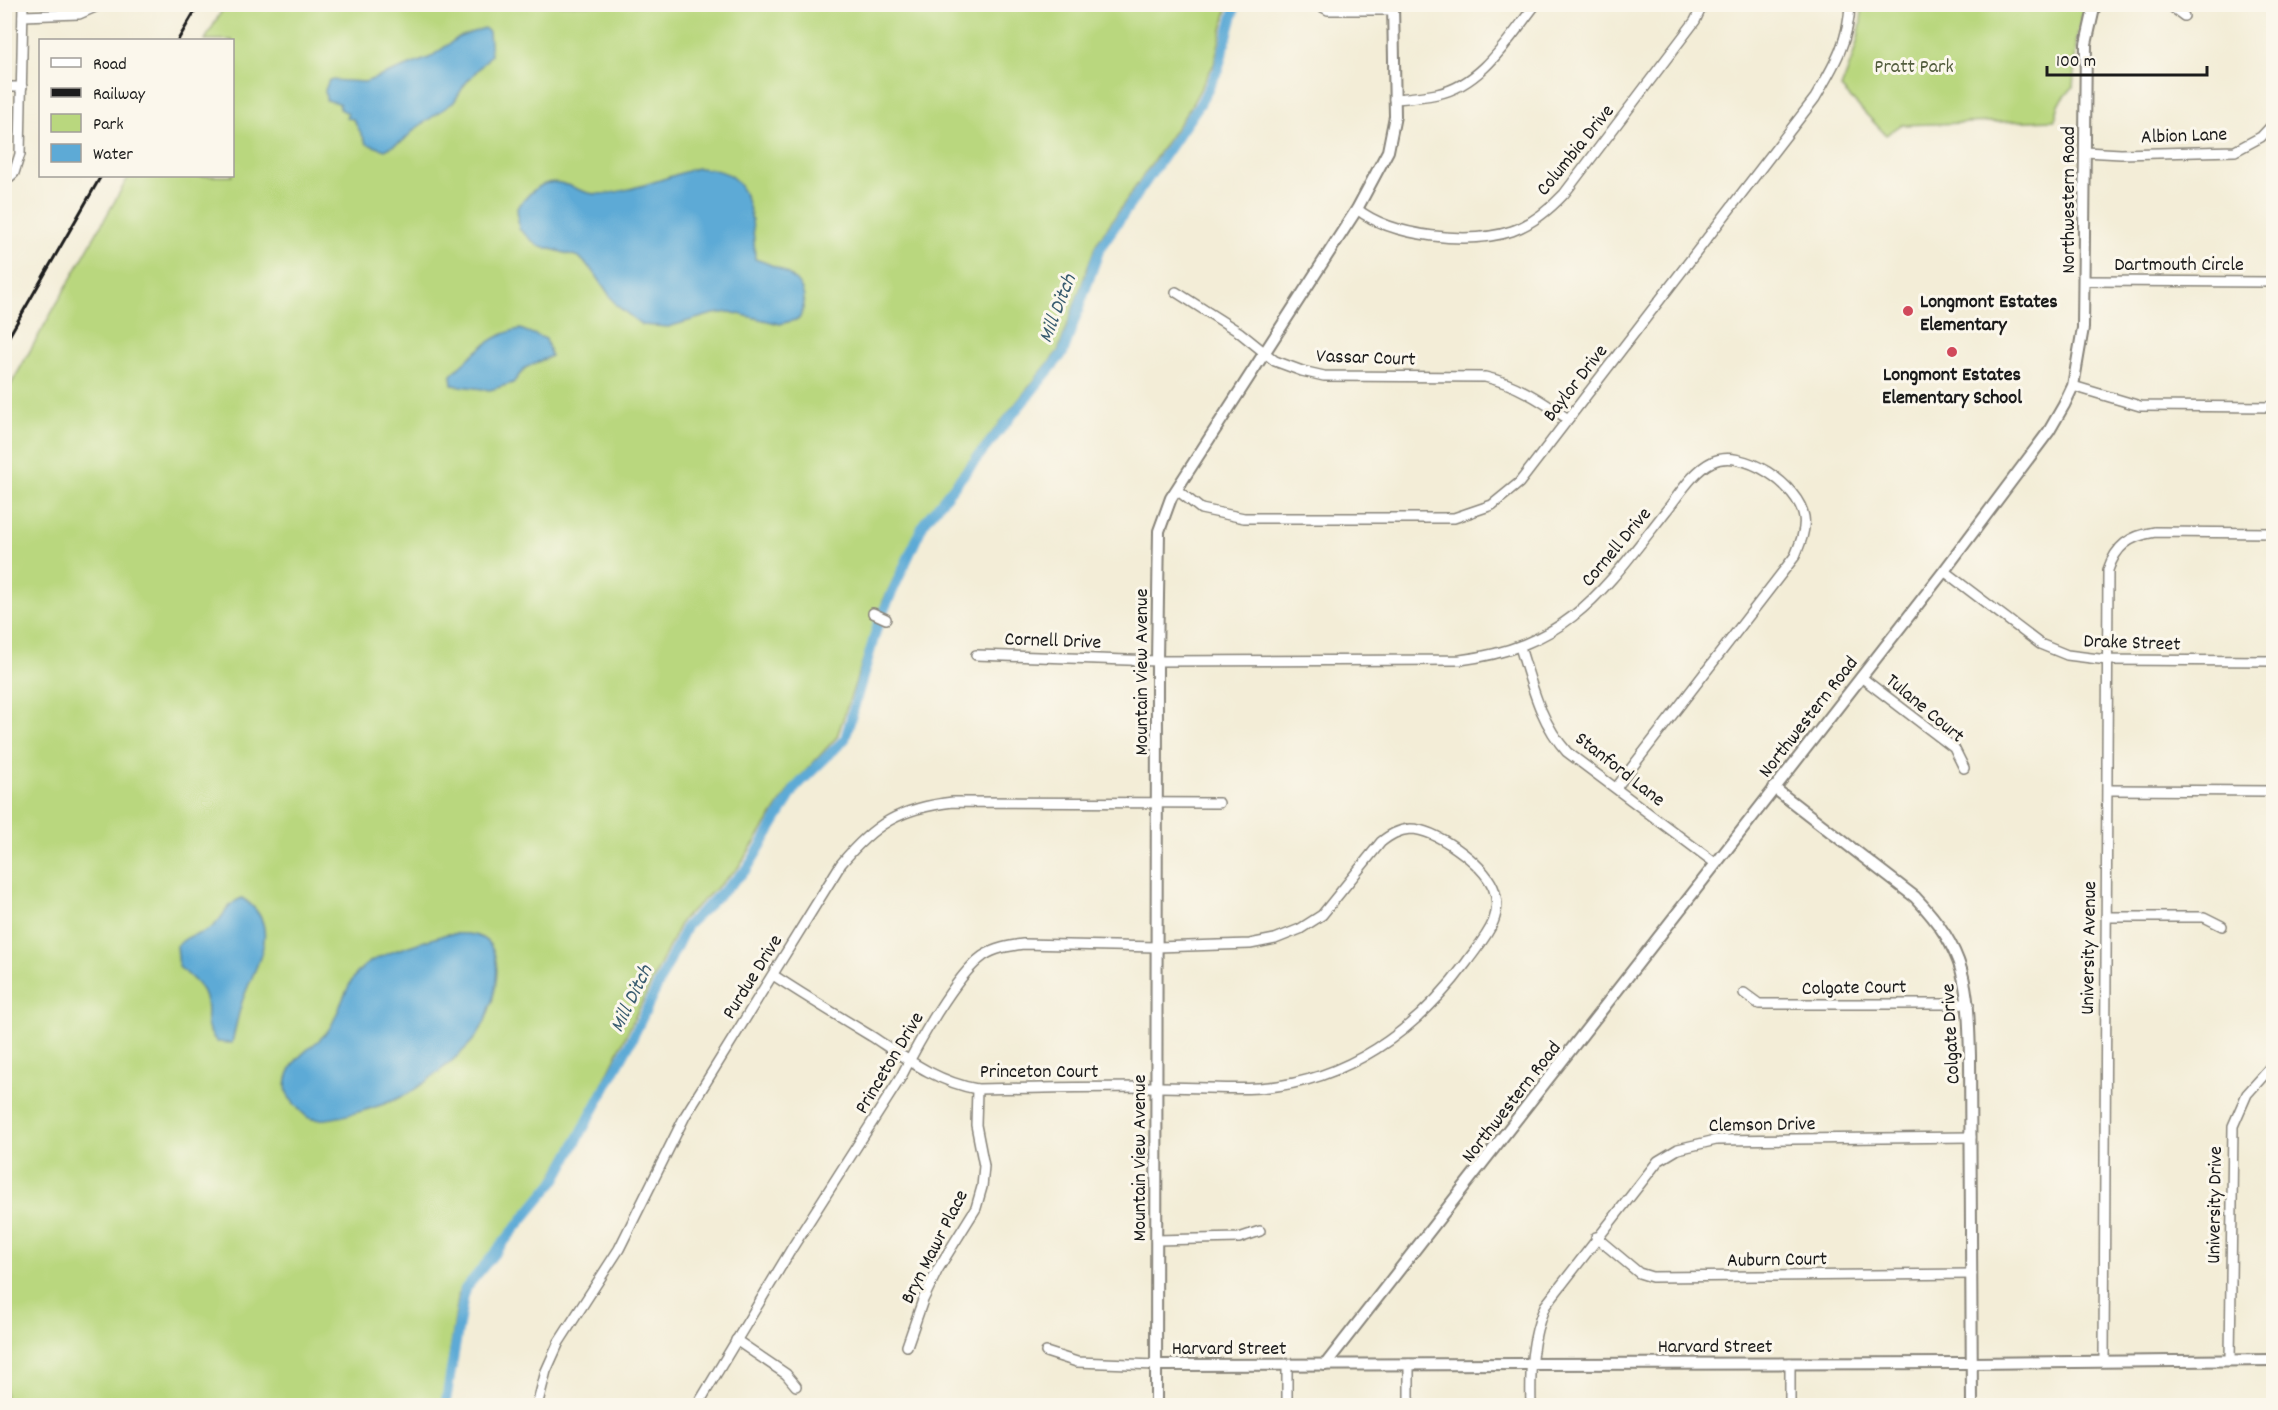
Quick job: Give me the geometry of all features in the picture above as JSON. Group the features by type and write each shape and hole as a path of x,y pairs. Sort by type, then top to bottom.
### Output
{"street":[{"path":"4,182 14,173 20,154 23,4"},
{"path":"22,16 79,14 102,4"},
{"path":"1317,4 1328,10 1393,7"},
{"path":"1394,99 1437,94 1457,87 1474,76 1536,4"},
{"name":"Columbia Drive","path":"1357,208 1367,216 1396,230 1417,235 1488,236 1528,224 1564,195 1695,21 1703,4"},
{"name":"Baylor Drive","path":"1177,490 1201,509 1244,518 1454,518 1492,505 1511,491 1815,98 1841,56 1847,32 1850,4"},
{"name":"Northwestern Road","path":"1325,1365 1944,571 2049,431 2073,386 2082,338 2086,44 2095,4"},
{"path":"2168,4 2184,16"},
{"name":"Mountain View Avenue","path":"1156,1406 1157,661 1160,531 1166,507 1357,208 1388,151 1394,128 1393,7"},
{"path":"4,87 22,87"},
{"name":"Albion Lane","path":"2085,152 2121,154 2235,152 2261,137 2274,123"},
{"name":"Dartmouth Circle","path":"2084,281 2274,282"},
{"name":"Vassar Court","path":"1176,292 1239,332 1275,361 1302,371 1324,376 1485,377 1507,382 1527,391 1568,419"},
{"path":"2073,386 2140,406 2274,407"},
{"name":"Cornell Drive","path":"976,655 1157,661 1460,660 1490,656 1520,647 1554,630 1585,609 1615,578 1700,469 1713,461 1724,458 1745,460 1764,469 1799,503 1804,522 1802,540 1795,556 1616,788"},
{"name":"University Avenue","path":"2104,1360 2108,570 2113,555 2125,542 2138,535 2155,532 2274,533"},
{"name":"Drake Street","path":"1944,571 2040,644 2079,658 2274,661"},
{"path":"873,613 886,619"},
{"name":"Stanford Lane","path":"1520,647 1543,718 1553,737 1567,752 1715,863"},
{"name":"Tulane Court","path":"1861,677 1954,748 1964,768"},
{"name":"Colgate Drive","path":"1774,788 1915,897 1935,918 1962,966 1969,1004 1972,1406"},
{"path":"2108,790 2274,790"},
{"name":"Purdue Drive","path":"537,1406 546,1371 559,1342 619,1249 685,1116 841,864 860,840 878,825 901,813 926,805 953,802 1219,803"},
{"name":"Princeton Drive","path":"697,1406 947,999 973,964 985,955 1003,947 1023,944 1157,947 1250,944 1275,939 1300,929 1322,915 1381,842 1393,833 1407,829 1434,835 1464,854 1484,872 1493,886 1497,902 1493,925 1448,987 1403,1031 1368,1055 1330,1074 1300,1082 1259,1088 1156,1087"},
{"path":"2106,917 2204,918 2222,926"},
{"name":"Princeton Court","path":"773,975 938,1078 977,1089 1156,1087"},
{"name":"Colgate Court","path":"1744,993 1759,1004 1969,1004"},
{"name":"University Drive","path":"2230,1360 2233,1126 2247,1095 2274,1064"},
{"name":"Bryn Mawr Place","path":"907,1346 923,1300 938,1269 976,1208 982,1187 984,1166 976,1125 977,1089"},
{"name":"Clemson Drive","path":"1531,1406 1530,1364 1536,1327 1545,1306 1658,1161 1678,1149 1699,1142 1971,1137"},
{"path":"1156,1239 1239,1238 1260,1231"},
{"name":"Auburn Court","path":"1596,1238 1639,1273 1652,1277 1972,1274"},
{"path":"736,1340 786,1374 796,1386"},
{"path":"1046,1352 1077,1362 1156,1365"},
{"name":"Harvard Street","path":"1156,1365 2274,1360"},
{"path":"1790,1363 1790,1406"},
{"path":"1408,1364 1409,1406"},
{"path":"1287,1365 1287,1406"}],"green space":[{"path":"225,5 1228,5 1214,64 1190,108 1096,244 1058,351 923,518 883,601 837,737 790,788 738,868 682,920 588,1114 546,1187 459,1291 442,1405 5,1406 5,395 128,177 234,177 234,39 206,39"},
{"name":"Pratt Park","path":"1862,5 2085,5 2077,37 2073,87 2059,104 2055,120 1901,125 1886,135 1841,88 1858,37"}],"water":[{"path":"484,28 489,32 491,55 465,84 454,102 415,129 403,141 385,150 367,144 353,119 346,118 348,113 340,109 339,103 326,100 325,90 329,80 365,82 429,58 459,37"},
{"path":"697,168 725,173 740,185 751,216 755,259 786,273 800,287 804,296 799,319 780,324 730,312 713,314 668,327 642,325 616,305 594,272 579,257 537,245 519,229 517,208 532,191 544,184 556,182 589,193 612,193"},
{"path":"520,329 546,339 551,356 525,368 513,383 490,390 452,385 451,375 474,353 500,336"},
{"path":"242,898 255,909 262,921 263,947 242,1002 232,1043 217,1042 208,1028 207,1006 203,992 196,982 179,967 177,946 187,938 211,928 232,904"},
{"path":"447,934 469,934 482,938 491,946 495,958 497,971 492,1002 475,1038 440,1070 401,1097 341,1117 317,1119 305,1115 287,1094 288,1074 297,1059 327,1032 356,975 362,968 378,958"}],"waterway":[{"name":"Mill Ditch","path":"884,610 924,523 1063,353 1100,248 1200,104 1218,70 1236,4"},
{"name":"Mill Ditch","path":"445,1406 465,1289 556,1179 631,1041 687,925 747,869 796,787 845,739 878,624"}],"railway":[{"path":"179,39 199,4"},
{"path":"4,345 100,177"}],"place":[{"name":"Longmont Estates Elementary","path":"1908,311"},
{"name":"Longmont Estates Elementary School","path":"1952,352"}]}
